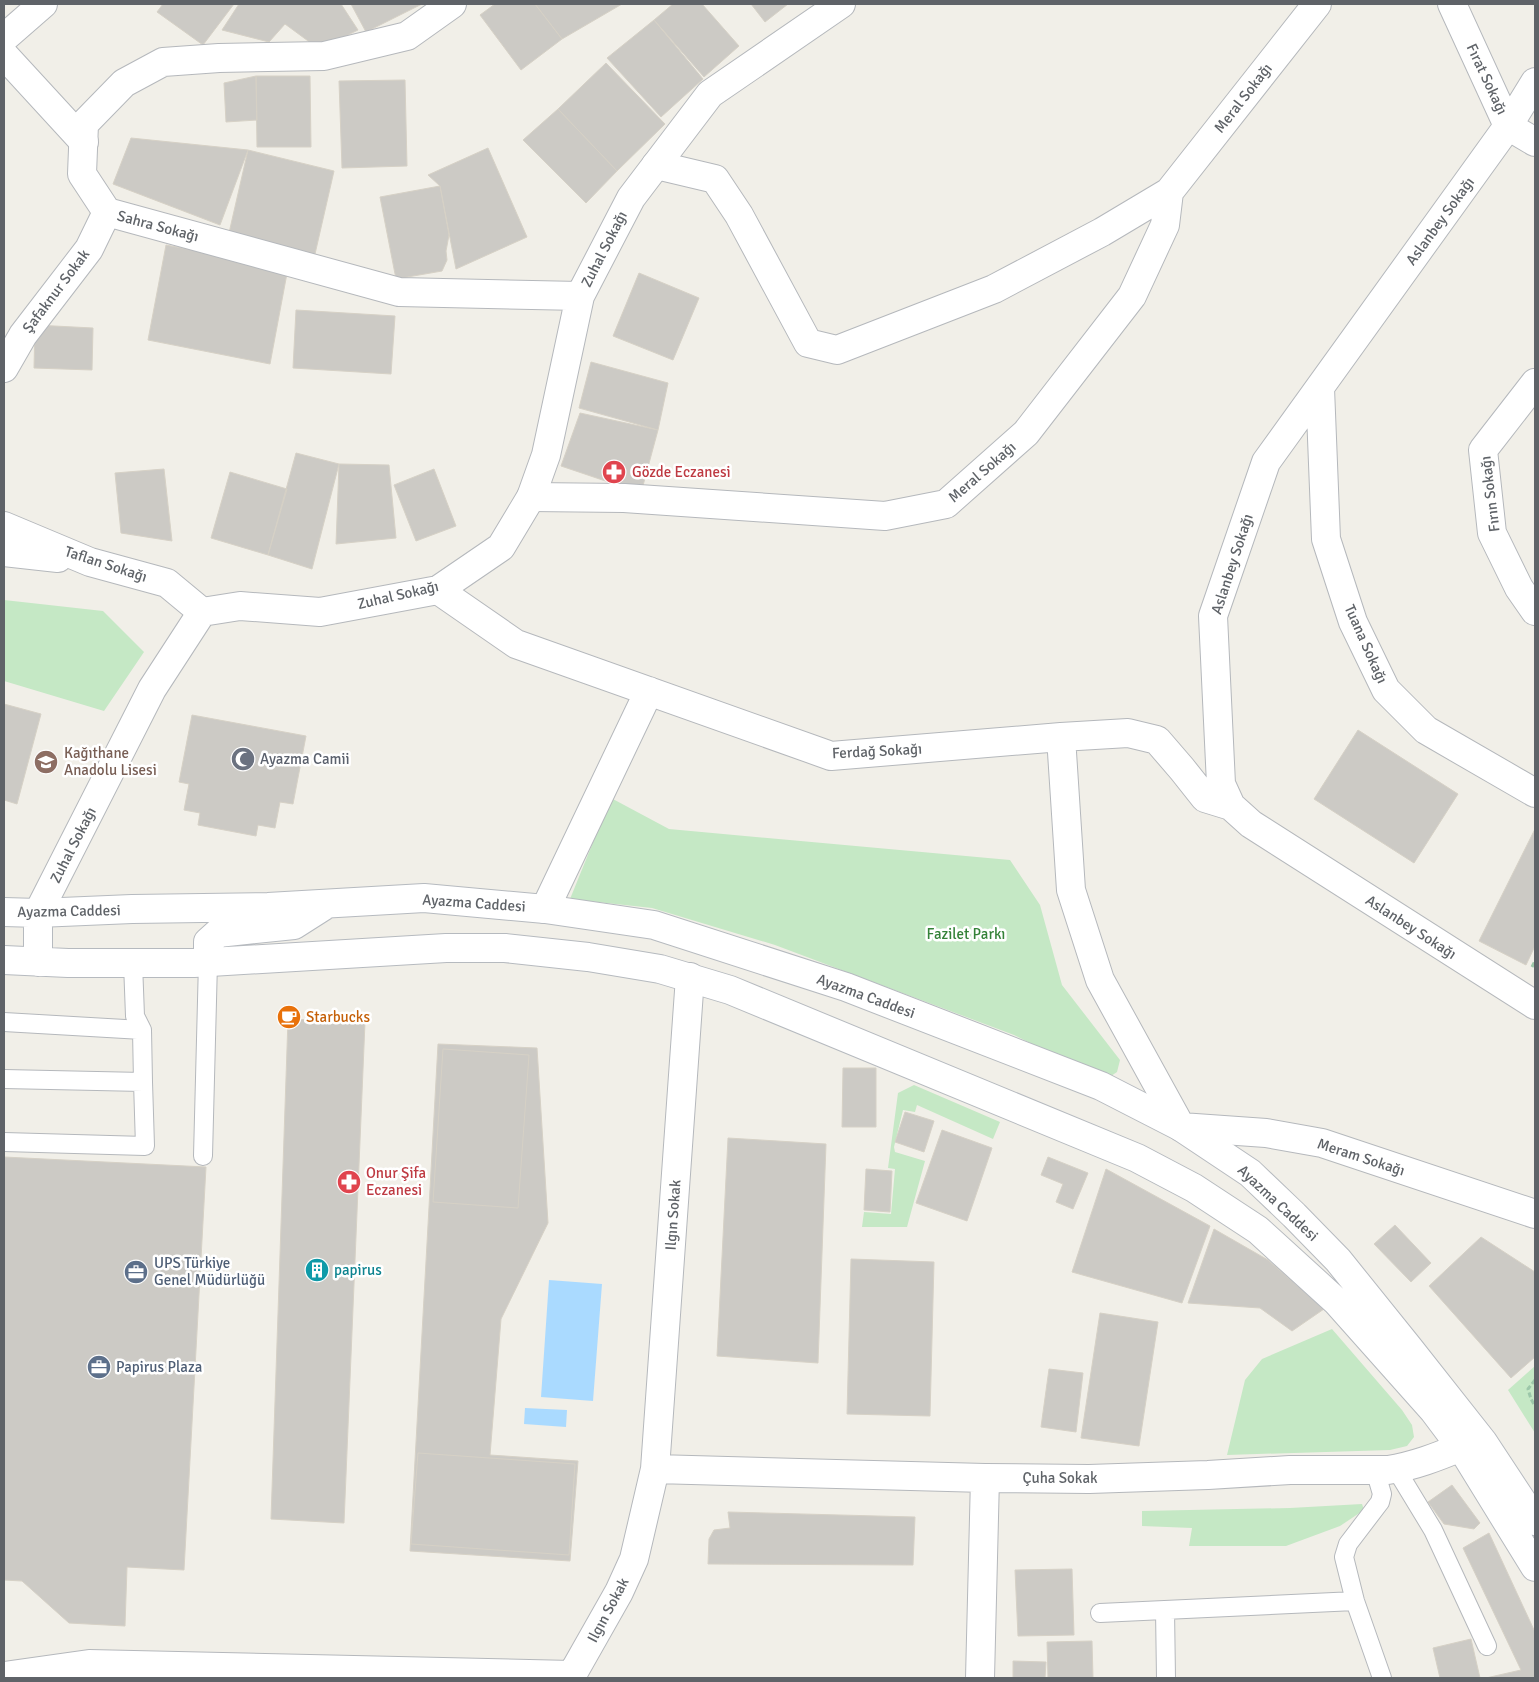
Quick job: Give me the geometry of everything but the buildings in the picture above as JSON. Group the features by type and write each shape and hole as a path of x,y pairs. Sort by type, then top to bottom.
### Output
{"street":[{"path":"4,38 43,4"},
{"name":"Sahra Sokağı","path":"452,4 407,36 324,56 219,58 162,62 124,83 84,124 82,174 107,212 399,292 580,296"},
{"name":"Zuhal Sokağı","path":"38,913 152,689 202,612 240,606 320,612 438,590 501,547 531,497 546,455 580,296 631,198 710,94 841,4"},
{"name":"Meral Sokağı","path":"656,164 715,179 739,215 808,343 837,350 994,289 1102,232 1170,192 1317,4"},
{"name":"Fırat Sokağı","path":"1452,4 1508,126 1535,142"},
{"path":"4,55 84,142"},
{"name":"Aslanbey Sokağı","path":"1535,82 1508,126 1266,462 1213,616 1221,784 1231,806 1251,824 1535,1005"},
{"name":"Meral Sokağı","path":"531,497 624,498 885,516 946,504 1026,433 1132,296 1165,225 1170,192"},
{"name":"Şafaknur Sokak","path":"4,368 23,335 88,249 107,212"},
{"name":"Fırın Sokağı","path":"1535,383 1483,450 1492,534 1519,588 1535,611"},
{"name":"Tuana Sokağı","path":"1320,388 1326,539 1353,622 1386,690 1426,730 1535,793"},
{"name":"Taflan Sokağı","path":"4,526 90,562 167,583 202,612"},
{"path":"4,552 90,562"},
{"name":"Ferdağ Sokağı","path":"438,590 516,644 831,756 1061,737 1128,734 1157,740 1205,798 1231,806"},
{"path":"545,909 649,691"},
{"path":"1061,737 1071,890 1100,980 1181,1126"},
{"name":"Ayazma Caddesi","path":"4,912 38,913 132,909 268,907 424,898 545,909 654,925 846,987 1102,1086 1181,1126 1250,1173 1338,1260 1483,1442 1535,1521"},
{"path":"208,962 208,942 218,933 294,925 328,904"},
{"path":"38,913 38,962"},
{"path":"4,960 132,963 208,962 446,948 505,948 660,969 730,990 1137,1158 1194,1188 1258,1230 1337,1302 1434,1411 1461,1447 1535,1567"},
{"name":"Ilgın Sokak","path":"4,1676 89,1664 572,1677 619,1592 634,1560 655,1469 690,977"},
{"name":"Meram Sokağı","path":"1181,1126 1266,1133 1322,1143 1535,1214"},
{"name":"Çuha Sokak","path":"655,1469 1090,1479 1290,1470 1404,1468 1461,1447"},
{"path":"980,1678 985,1478"}],"lane":[{"path":"203,1156 208,962"},
{"path":"4,1142 144,1146 142,1030 135,1016 132,963"},
{"path":"4,1022 142,1030"},
{"path":"4,1079 143,1082"},
{"path":"1382,1678 1355,1601 1344,1557 1348,1544 1380,1502 1386,1469"},
{"path":"1386,1469 1433,1530 1487,1646"},
{"path":"1100,1613 1355,1601"},
{"path":"1166,1610 1166,1678"}],"path":[{"path":"1535,1380 1528,1389 1535,1406"}],"green space":[{"path":"4,600 103,611 144,652 104,711 4,681"},
{"name":"Fazilet Parkı","path":"611,798 669,829 1010,860 1040,905 1062,985 1120,1060 1117,1072 1105,1080 1014,1035 775,945 652,908 570,899"},
{"path":"914,1085 1000,1122 993,1139 917,1105 915,1112 903,1110 894,1147 895,1152 925,1161 907,1227 862,1227 864,1212 891,1214 895,1169 888,1168 898,1093"},
{"path":"1332,1329 1402,1410 1412,1425 1414,1437 1407,1446 1390,1450 1227,1455 1245,1380 1262,1359"},
{"path":"1535,1366 1535,1433 1508,1390"},
{"path":"1362,1504 1364,1510 1340,1526 1286,1546 1189,1546 1192,1528 1142,1526 1142,1511 1290,1508"}],"water":[{"path":"549,1280 602,1284 593,1401 541,1397"},
{"path":"525,1408 567,1410 566,1427 524,1424"}],"place":[{"name":"Gözde Eczanesi","path":"614,472"},
{"name":"Ayazma Camii","path":"243,759"},
{"name":"Kağıthane Anadolu Lisesi","path":"46,762"},
{"name":"Starbucks","path":"289,1017"},
{"name":"Onur Şifa Eczanesi","path":"349,1182"},
{"name":"papirus","path":"317,1270"},
{"name":"UPS Türkiye Genel Müdürlüğü","path":"136,1272"},
{"name":"Papirus Plaza","path":"99,1367"}]}
